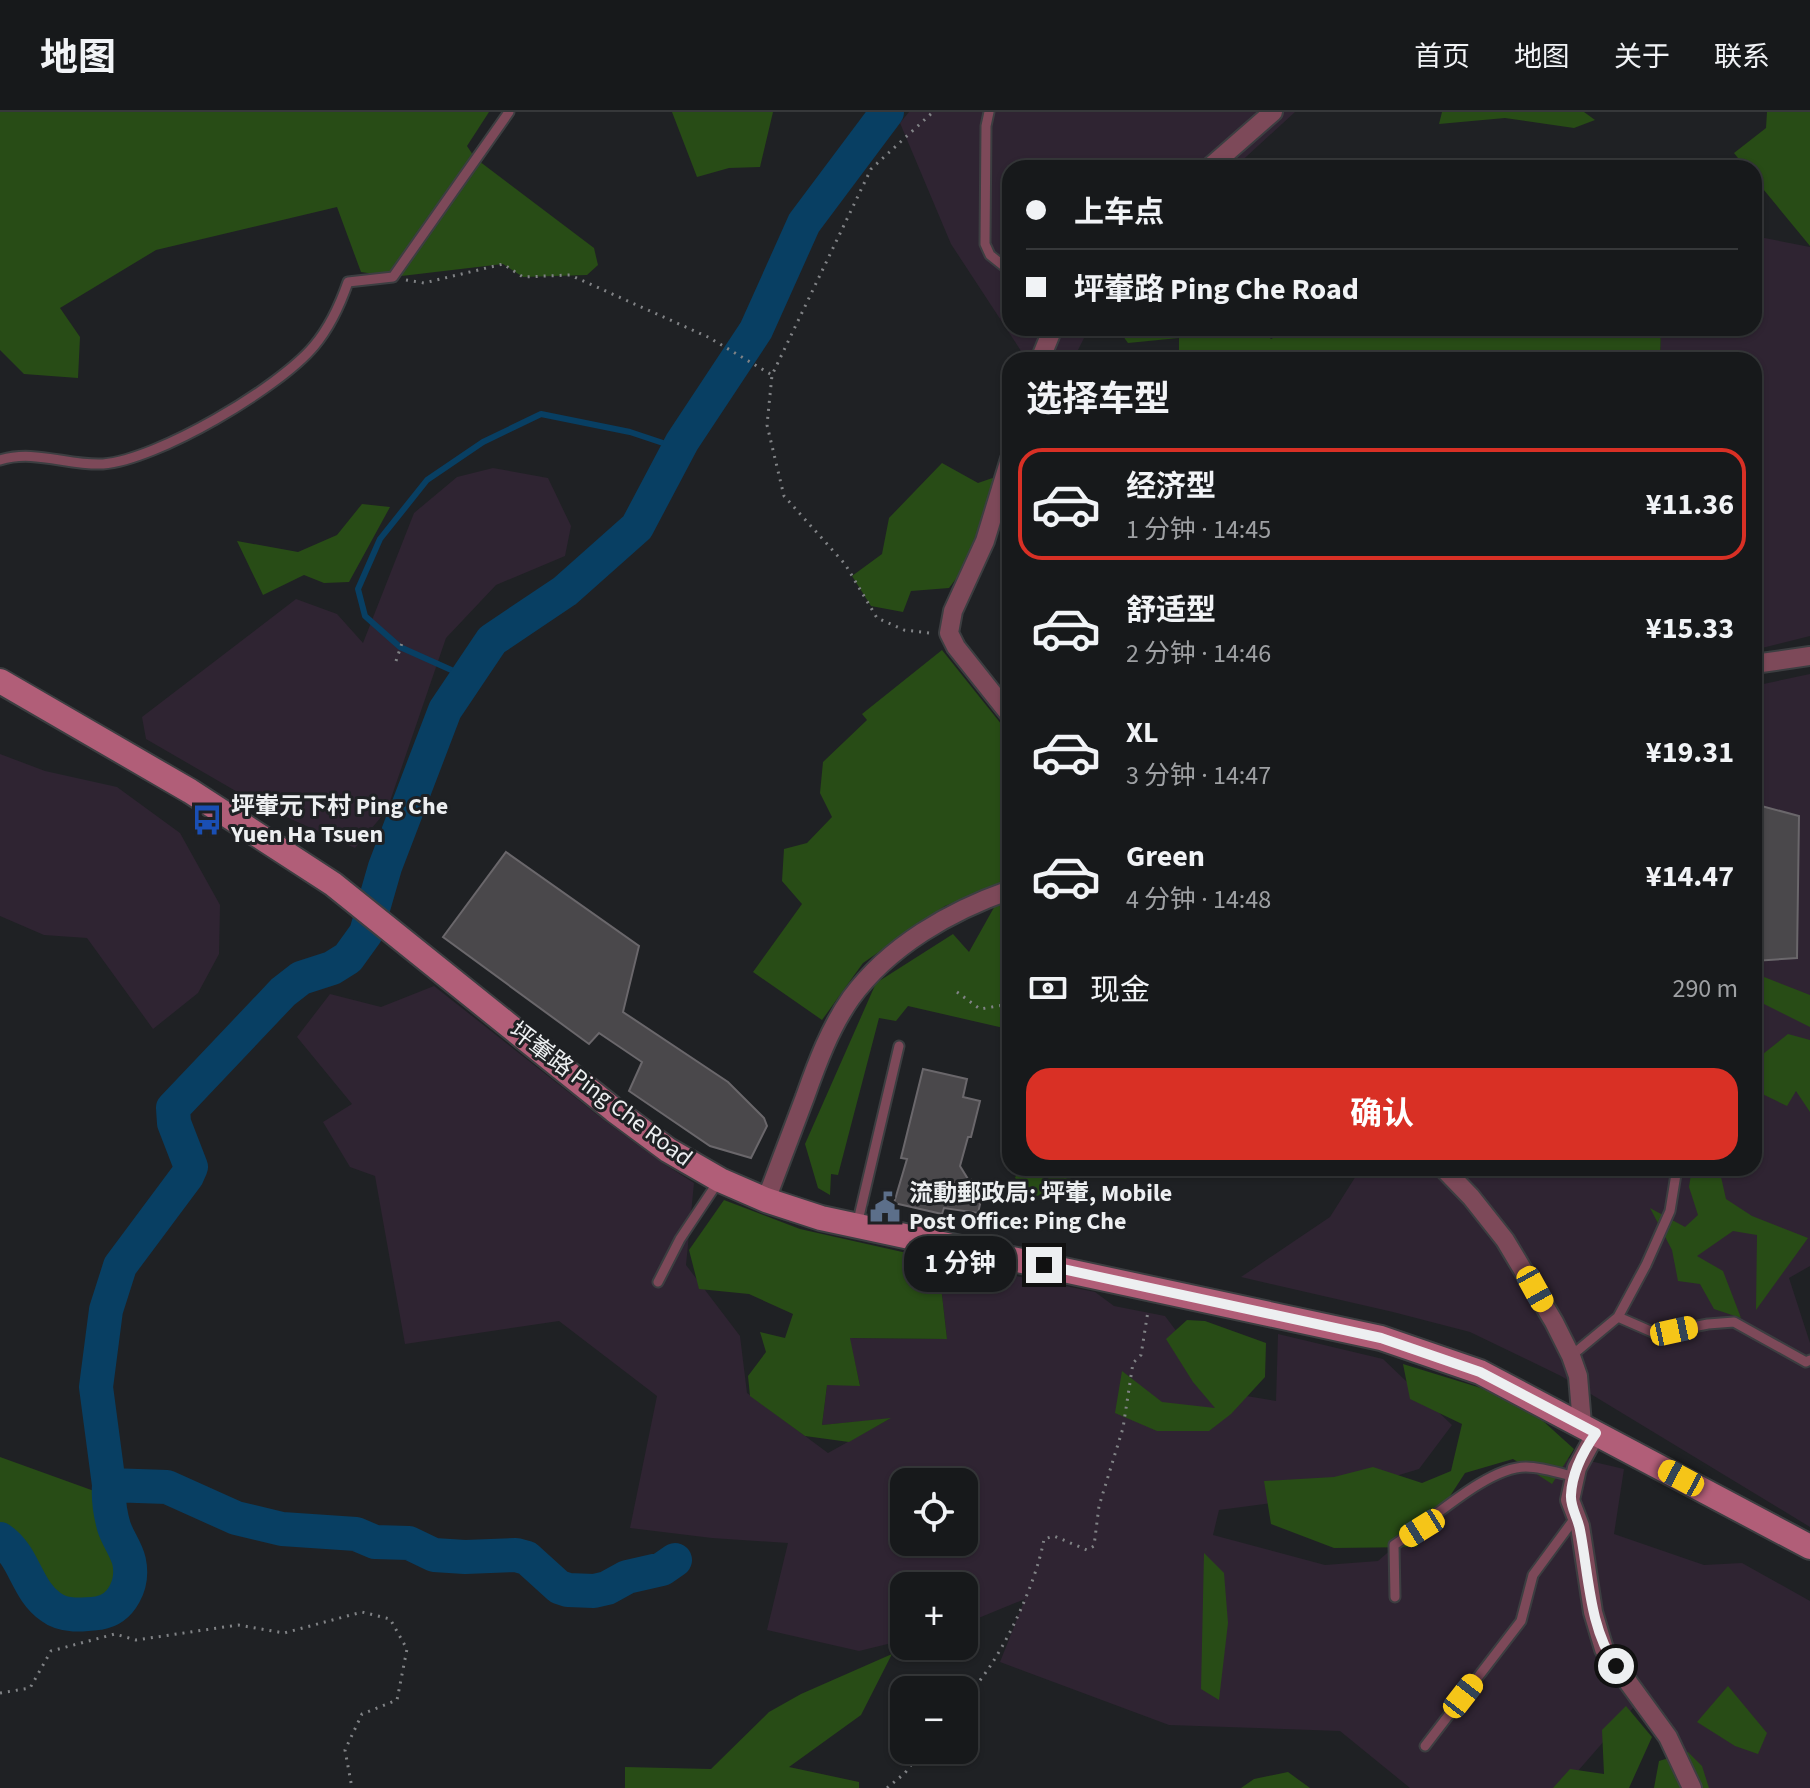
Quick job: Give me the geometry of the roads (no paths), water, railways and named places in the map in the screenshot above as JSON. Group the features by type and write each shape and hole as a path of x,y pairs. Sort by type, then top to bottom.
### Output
{"street":[{"path":"1218,160 1273,112"},
{"path":"1002,485 985,541 953,611 949,633 956,647 1002,705"},
{"path":"1762,663 1810,656"},
{"name":"坪輋路 Ping Che Road","path":"0,681 270,840 333,884 614,1110 668,1150 720,1180 766,1200 821,1218 1381,1338 1480,1372 1810,1547"},
{"path":"766,1200 825,1046 852,998 880,966 915,938 962,911 1002,894"},
{"path":"1451,1176 1516,1254 1571,1356 1589,1428 1570,1500 1576,1516 1593,1612 1604,1649 1668,1737 1692,1788"}],"lane":[{"path":"2,455 104,464 142,456 248,401 314,347 333,320 348,282 393,277 509,112"},
{"path":"989,112 986,126 985,244 990,255 1002,265"},
{"path":"857,1226 899,1046"},
{"path":"1571,1356 1618,1317 1670,1211 1676,1176"},
{"path":"658,1282 680,1239 720,1180"},
{"path":"1618,1317 1657,1334 1734,1322 1806,1362 1810,1360"},
{"path":"1395,1597 1394,1545 1422,1528 1480,1482 1527,1467 1575,1477"},
{"path":"1425,1746 1521,1621 1533,1575 1576,1516"}],"waterway":[{"path":"109,1485 96,1387 106,1310 120,1266 191,1167 174,1123 173,1108 283,992 301,978 332,968 348,958 366,933 385,867 445,710 492,640 565,591 637,527 682,442 756,330 804,223 887,112"},
{"path":"467,677 400,647 365,616 358,589 380,539 427,480 483,442 541,414 630,432 678,448"},
{"path":"0,1539 15,1554 43,1600 56,1610 74,1614 107,1611 120,1601 128,1587 129,1561 113,1522 109,1485 167,1487 236,1518 282,1529 356,1534 375,1542 409,1543 434,1555 516,1555 527,1558 559,1587 568,1590 607,1588 627,1577 662,1569 675,1560"}],"place":[{"name":"坪輋元下村 Ping Che Yuen Ha Tsuen","path":"207,820"},
{"name":"流動郵政局: 坪輋, Mobile Post Office: Ping Che","path":"885,1207"}]}
